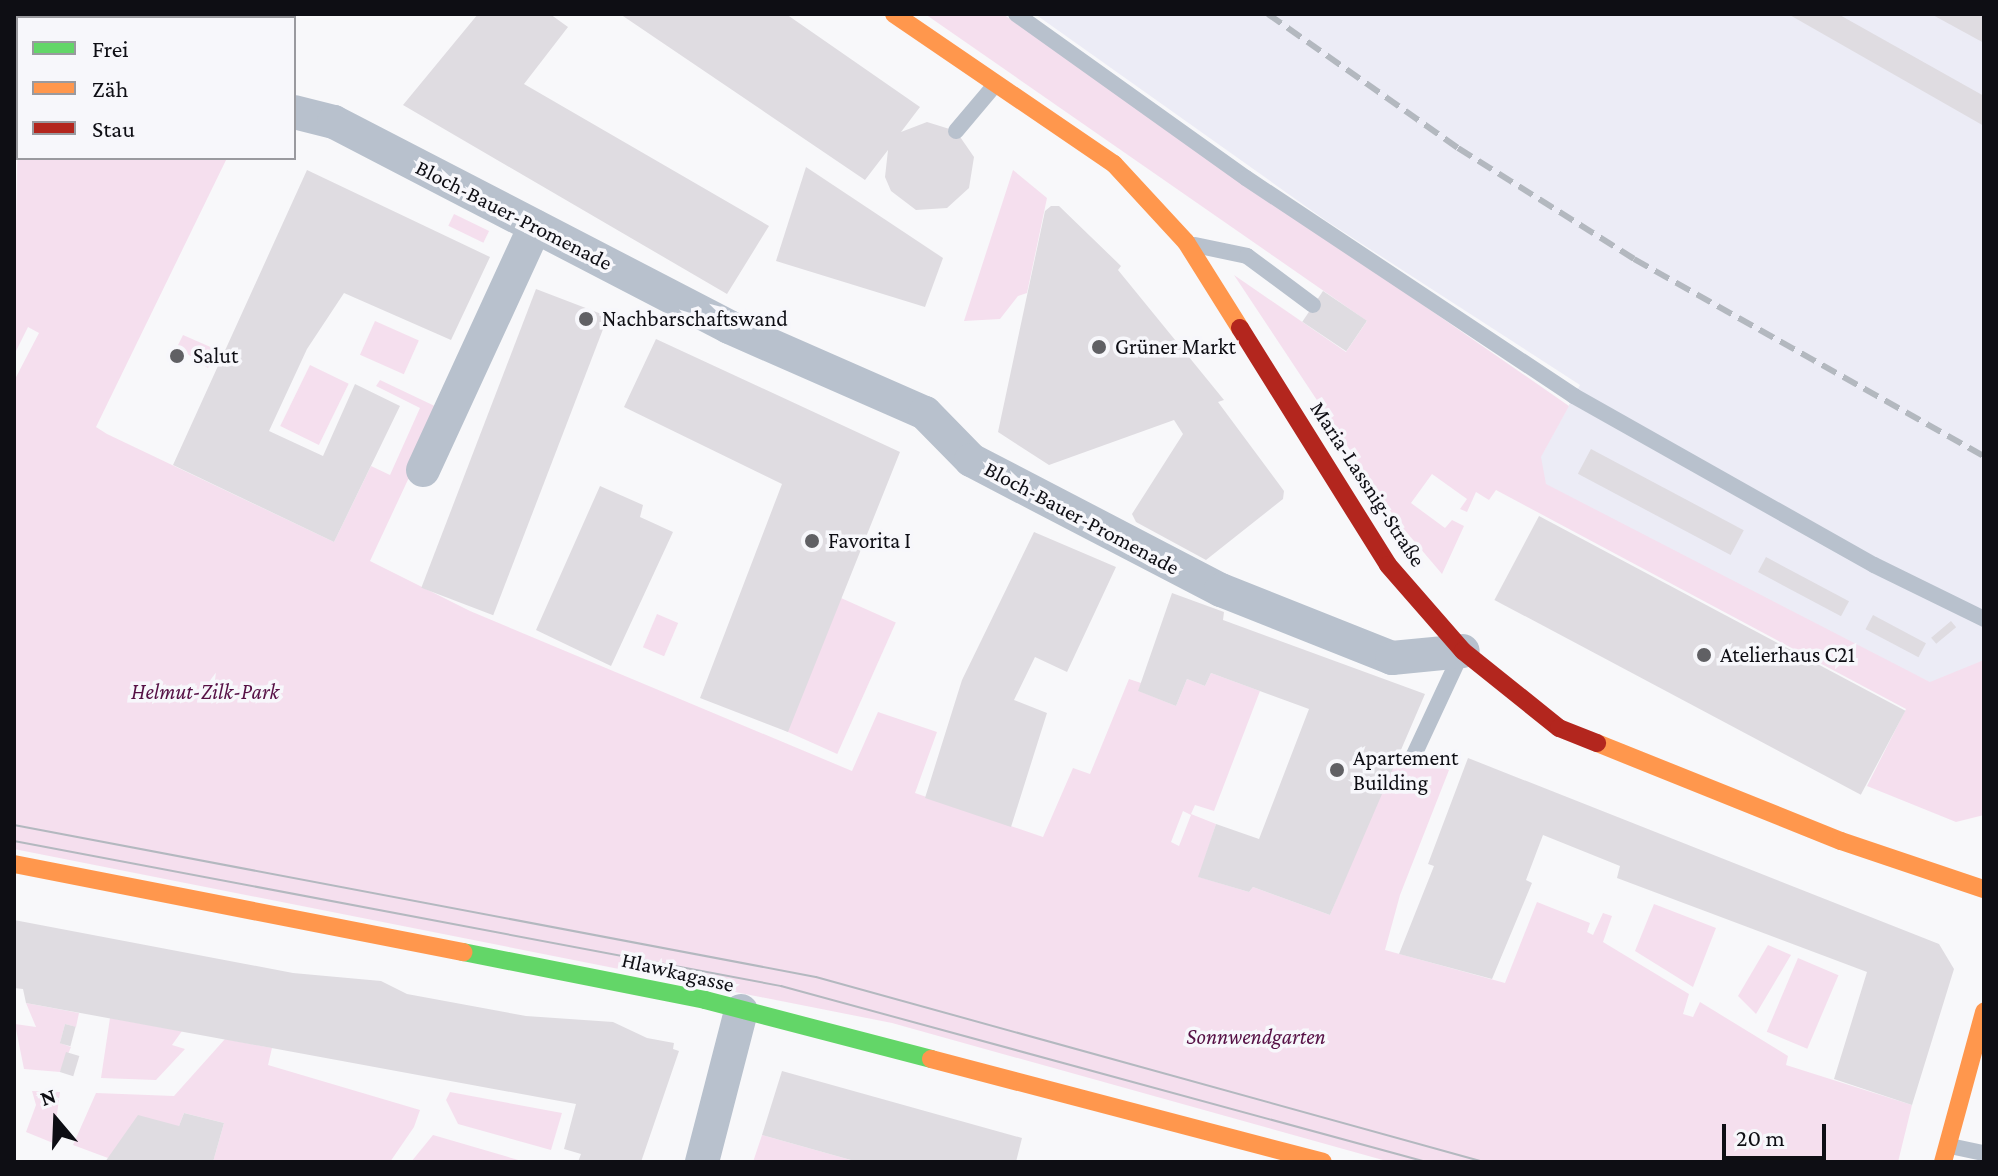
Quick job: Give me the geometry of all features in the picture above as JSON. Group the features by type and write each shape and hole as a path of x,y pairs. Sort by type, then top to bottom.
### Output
{"street":[{"name":"Maria-Lassnig-Straße","path":"894,14 998,81 1114,164 1186,242 1388,565 1463,651 1559,728 1841,841 1984,889"},
{"name":"Bloch-Bauer-Promenade","path":"296,112 334,122 729,327 925,413 971,460 1221,590 1392,658 1463,651"},
{"path":"423,470 535,226"},
{"name":"Hlawkagasse","path":"14,864 741,1011 1323,1162"},
{"path":"702,1162 741,1011"},
{"path":"1946,1154 1984,1012"}],"lane":[{"path":"1016,14 1246,178 1574,396 1874,565 1984,619"},
{"path":"956,131 998,81"},
{"path":"1186,242 1247,256 1313,305"},
{"path":"1413,757 1463,651"},
{"path":"1962,1093 1984,1098"},
{"path":"1946,1154 1984,1153"}],"shaded area":[{"path":"1035,14 1984,14 1984,709 1527,482 1580,385 1325,220"}],"green space":[{"path":"925,14 1003,14 1569,406 1541,457 1546,484 1930,682 1984,660 1984,815 1956,822 1867,786 1906,709 1496,490 1489,500 1476,492 1467,512 1460,509 1467,499 1432,474 1411,503 1445,528 1452,520 1464,526 1442,574 1397,521 1234,275 1346,352 1367,321"},
{"name":"Helmut-Zilk-Park","path":"17,160 226,160 96,427 107,434 334,542 371,466 390,475 420,408 376,386 380,380 441,409 370,561 470,611 852,771 878,712 937,732 915,793 1043,837 1073,768 1090,774 1129,679 1141,683 1139,691 1176,706 1187,679 1205,686 1211,673 1260,691 1214,811 1195,805 1191,814 1216,824 1199,877 1249,892 1253,887 1330,915 1398,751 1449,770 1400,895 1385,950 1505,983 1537,902 1590,923 1587,932 1593,935 1603,913 1612,916 1603,942 1689,994 1683,1014 1693,1017 1700,1002 1788,1056 1786,1065 1912,1105 1898,1162 1390,1162 892,1023 14,849 14,381 39,333 28,327 14,355","holes":["1183,811 1191,815 1179,846 1171,842"]},
{"path":"1013,170 1047,198 1027,293 1018,296 1000,319 964,321"},
{"path":"454,214 489,231 483,243 448,226"},
{"path":"375,321 419,341 404,374 360,355"},
{"path":"183,335 215,349 208,368 177,347"},
{"path":"310,365 349,384 319,445 280,426"},
{"path":"841,598 896,622 837,754 782,730"},
{"path":"657,614 678,623 664,656 643,647"},
{"path":"1654,904 1716,928 1693,987 1635,951"},
{"path":"1768,945 1791,955 1756,1014 1738,996"},
{"path":"1798,958 1839,975 1807,1049 1767,1032"},
{"path":"26,1003 79,1013 76,1027 65,1024 60,1043 71,1047 60,1072 24,1069 15,1024 36,1027"},
{"path":"110,1018 182,1031 172,1045 185,1049 156,1080 101,1078"},
{"path":"225,1039 272,1048 268,1065 420,1110 414,1127 390,1162 213,1162 224,1123 184,1113 179,1126 108,1158 73,1145 96,1093 174,1096"},
{"path":"32,1091 60,1092 53,1143 26,1132 36,1105"},
{"path":"450,1092 562,1113 551,1150 458,1124 446,1100"},
{"path":"433,1135 505,1156 525,1162 411,1162"},
{"path":"762,1135 858,1162 753,1162"}],"building":[{"path":"14,14 56,16 16,16 14,112"},
{"path":"478,14 550,14 568,27 524,84 769,226 727,294 403,105"},
{"path":"620,14 786,14 920,107 901,132 927,122 956,131 974,157 969,188 947,208 916,210 891,191 885,177 888,150 865,180"},
{"path":"1788,14 1838,14 1984,96 1984,126"},
{"path":"1931,14 1984,14 1984,43"},
{"path":"806,167 943,258 925,307 776,261"},
{"path":"307,170 490,257 451,340 344,293 307,349 269,431 323,456 355,384 400,406 334,542 173,465"},
{"name":"Grüner Markt","path":"1051,206 1059,206 1121,266 1118,270 1224,400 1218,402 1284,491 1283,499 1206,560 1136,522 1132,514 1183,434 1174,420 1049,465 998,432 1045,211"},
{"path":"536,289 608,317 493,615 421,588"},
{"path":"1323,291 1367,321 1346,351 1302,322"},
{"name":"Favorita I","path":"656,339 900,452 788,732 700,698 782,484 624,407"},
{"path":"1591,449 1744,530 1731,555 1578,474"},
{"path":"600,486 643,505 640,517 673,532 611,666 536,630"},
{"name":"Atelierhaus C21","path":"1539,516 1905,711 1861,795 1494,600"},
{"path":"1034,532 1116,567 1067,672 1035,657 1014,700 1047,713 1011,827 925,798 962,680"},
{"path":"1766,557 1849,601 1841,616 1758,572"},
{"name":"Apartement Building","path":"1172,593 1224,612 1223,620 1425,694 1330,915 1253,887 1249,892 1198,877 1216,824 1259,839 1309,709 1211,673 1205,686 1187,679 1176,706 1138,691"},
{"path":"1873,615 1926,643 1918,657 1865,629"},
{"path":"1951,621 1956,627 1936,644 1931,638"},
{"path":"1468,758 1939,944 1954,969 1912,1105 1834,1079 1867,972 1617,878 1620,866 1543,835 1526,880 1532,883 1492,979 1399,954 1434,866 1428,864"},
{"path":"14,920 293,973 381,981 407,994 526,1016 613,1022 647,1038 674,1043 673,1049 679,1051 641,1162 578,1162 581,1154 564,1149 576,1104 26,1003 23,989 14,988"},
{"path":"65,1024 76,1027 70,1046 60,1043"},
{"path":"66,1052 79,1056 73,1076 60,1072"},
{"path":"782,1071 1022,1138 1016,1162 858,1162 762,1135"},
{"path":"184,1113 224,1123 213,1162 105,1162 138,1115 179,1126"}],"tram line":[{"path":"14,825 816,977 1484,1162"},
{"path":"14,841 781,986 1426,1162"}],"railway":[{"path":"1268,14 1458,148 1634,259 1984,456"}],"traffic: fast":[{"path":"463,952 705,1000 931,1059"}],"traffic: slow":[{"path":"894,14 1114,164 1186,242 1240,328"},
{"path":"1597,743 1841,841 1984,889"},
{"path":"14,864 463,952"},
{"path":"1943,1162 1984,1012"},
{"path":"931,1059 1323,1162"}],"traffic: jam":[{"path":"1240,328 1388,565 1463,651 1559,728 1597,743"}],"place":[{"name":"Nachbarschaftswand","path":"586,319"},
{"name":"Grüner Markt","path":"1099,347"},
{"name":"Salut","path":"177,356"},
{"name":"Favorita I","path":"812,541"},
{"name":"Atelierhaus C21","path":"1704,655"},
{"name":"Apartement Building","path":"1337,770"}],"park label":[{"name":"Sonnwendgarten","path":"1256,1037"}]}
